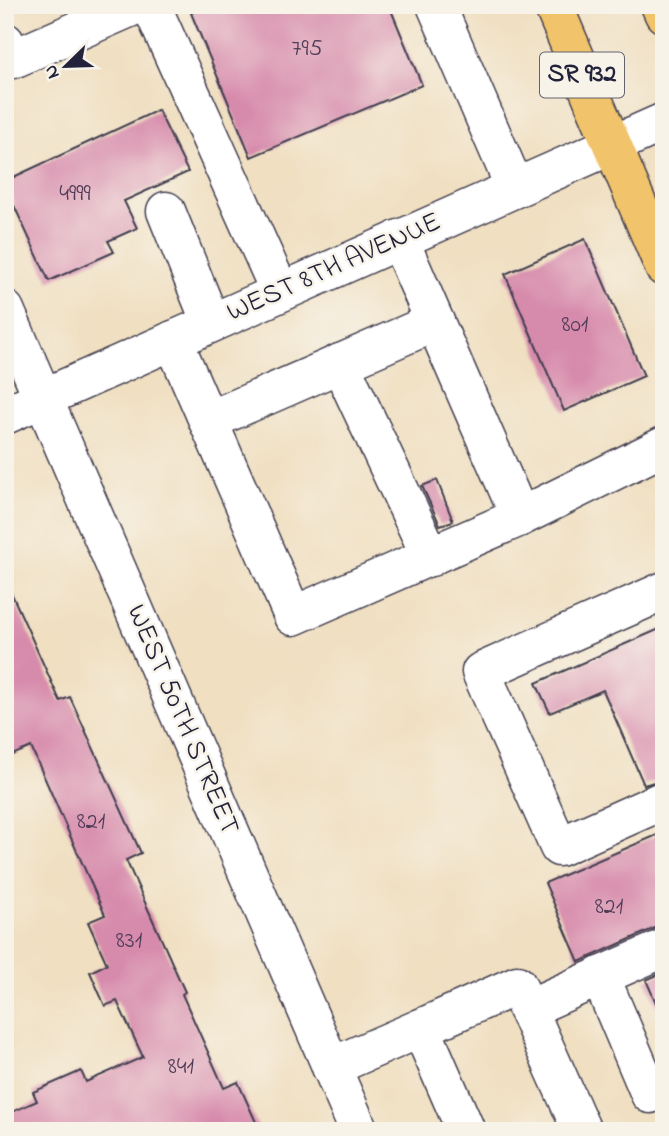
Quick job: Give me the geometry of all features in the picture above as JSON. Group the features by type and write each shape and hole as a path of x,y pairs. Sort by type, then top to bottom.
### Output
{"main road":[{"name":"SR 932","path":"553,5 664,267"},
{"path":"660,5 664,14"}],"street":[{"path":"5,42 13,59 136,5"},
{"path":"151,5 280,292"},
{"path":"436,5 515,187"},
{"name":"WEST 8TH AVENUE","path":"5,415 664,122"},
{"path":"166,211 211,323"},
{"path":"399,239 520,517"},
{"name":"WEST 50TH STREET","path":"5,310 359,1131"},
{"path":"208,421 435,322"},
{"path":"173,340 293,616 520,517 664,446"},
{"path":"340,363 431,556"},
{"path":"664,591 481,672 559,847 664,800"},
{"path":"527,1009 664,948"},
{"path":"600,976 650,1094"},
{"path":"331,1067 517,985 582,1131"},
{"path":"421,1028 466,1131"}],"building":[{"path":"209,5 389,5 422,85 251,157 191,13"},
{"path":"158,110 188,172 124,201 137,228 108,241 114,252 49,281 5,181"},
{"path":"585,239 644,376 564,411 505,274"},
{"path":"437,480 453,521 440,525 422,486"},
{"path":"5,579 60,701 70,697 141,853 126,860 224,1088 238,1082 260,1131 5,1131 5,1115 37,1101 33,1092 81,1071 86,1082 143,1057 117,1001 105,1006 90,972 107,964 88,922 105,915 31,747 5,758"},
{"path":"664,627 664,779 644,785 603,690 550,713 536,683"},
{"path":"664,832 664,927 655,928 579,962 545,883"},
{"path":"664,972 664,1021 646,980"}]}
